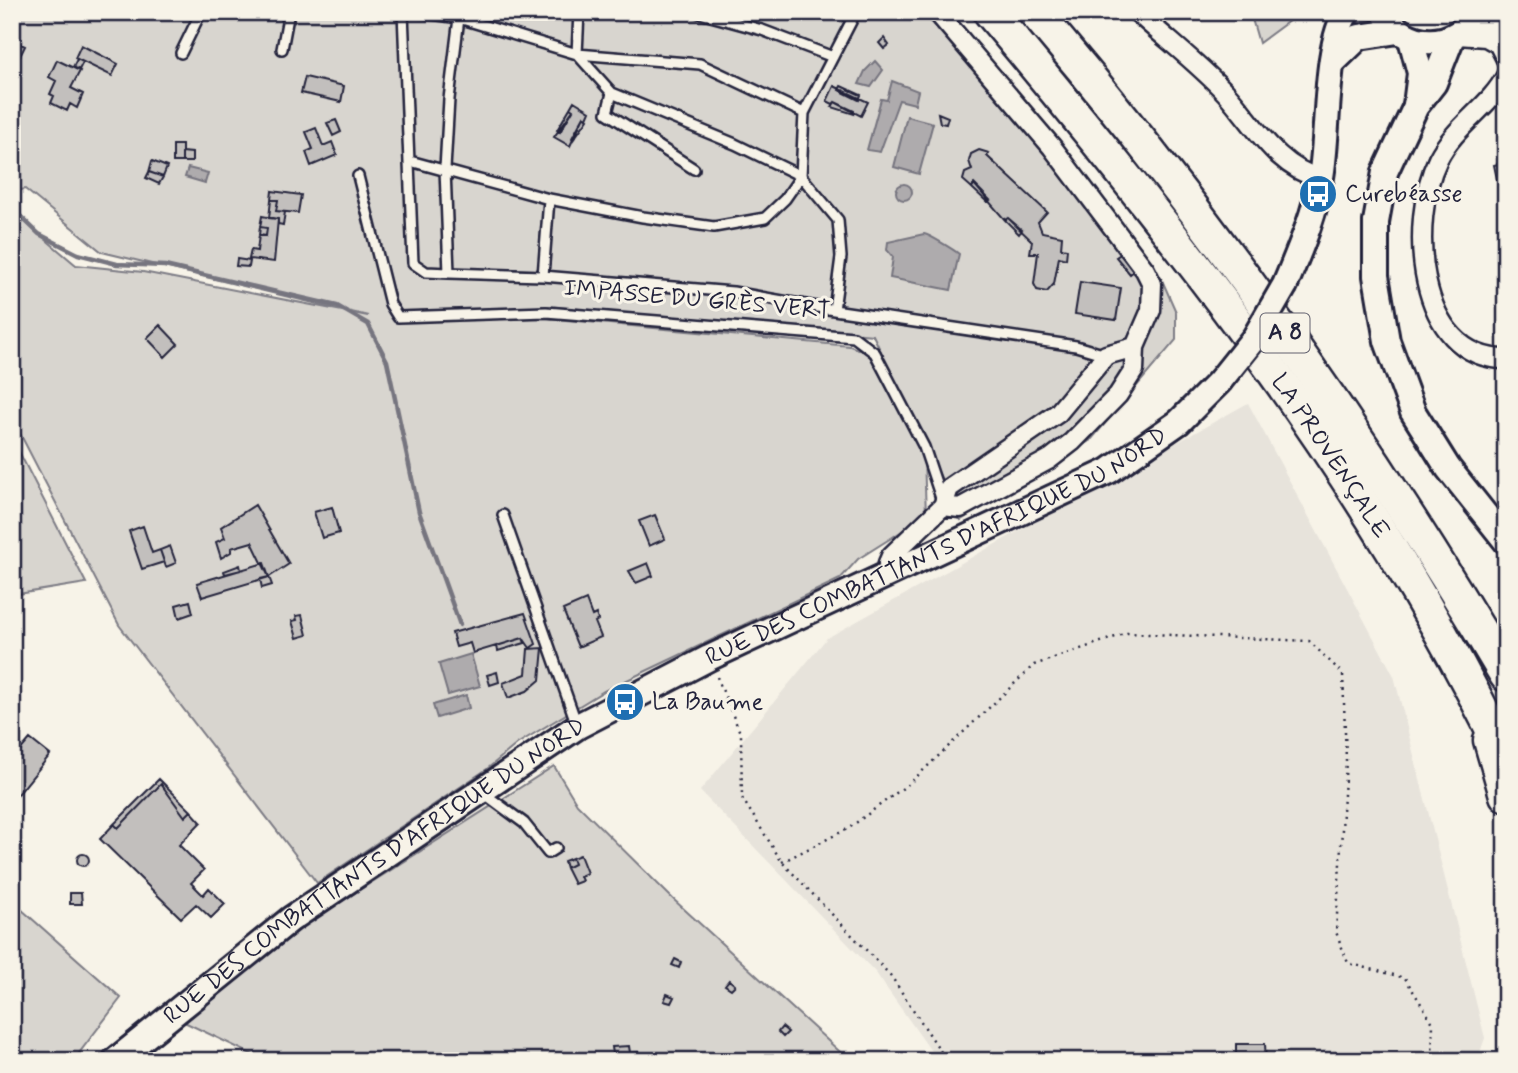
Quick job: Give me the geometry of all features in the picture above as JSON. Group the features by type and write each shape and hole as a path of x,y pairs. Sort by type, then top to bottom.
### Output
{"highway":[{"name":"LA PROVENÇALE","path":"990,12 1180,245 1291,398 1425,603 1506,758"},
{"name":"LA PROVENÇALE","path":"1035,12 1113,104 1243,273 1420,532 1506,675"},
{"path":"1479,702 1506,795"}],"main road":[{"name":"RUE DES COMBATTANTS D'AFRIQUE DU NORD","path":"115,1061 291,919 578,726 709,657 894,574 1110,471 1179,422 1219,382 1255,337 1285,285 1321,179 1336,36 1347,12"},
{"path":"1479,12 1455,36 1434,83 1416,106 1385,172 1378,199 1374,248 1380,313 1394,364 1413,412 1448,468 1506,541"},
{"path":"1334,62 1359,37 1397,27 1432,42 1455,36"},
{"path":"1397,27 1419,63 1416,106"}],"street":[{"path":"937,12 1052,147 1145,270 1152,284 1151,310 1135,347 1134,370 1118,395 1072,442 1051,459 960,508 943,506"},
{"path":"1137,12 1224,92 1277,155 1293,168 1321,179"},
{"path":"1479,12 1502,52"},
{"path":"1455,36 1486,37 1502,52"},
{"path":"1506,76 1447,142 1428,185 1423,219 1426,267 1441,323 1448,334 1465,349 1479,356 1506,359"},
{"path":"894,574 888,563 891,556 943,506 949,488 1058,413 1106,355 1135,347"}],"lane":[{"path":"181,53 201,12"},
{"path":"282,49 289,12"},
{"path":"402,12 413,263 426,272 543,276 733,292 834,310 1064,344 1106,355"},
{"path":"418,12 459,18 578,54 701,64 804,113"},
{"path":"579,12 578,54 612,93 735,144 801,176 838,220 841,257 834,310"},
{"path":"696,12 762,30 833,57"},
{"path":"410,161 549,199 714,227 765,218 801,176 804,113 856,12"},
{"path":"449,273 445,169 449,99 459,18"},
{"path":"612,93 607,113 694,169"},
{"name":"IMPASSE DU GRÈS VERT","path":"358,176 390,304 398,317 546,312 854,337 875,353 924,447 943,506"},
{"path":"543,276 549,199"},
{"path":"503,515 578,726"},
{"path":"481,790 524,823 548,853 556,848"}],"path":[{"path":"782,863 849,828 911,782 1034,665 1127,633 1309,641 1343,674 1346,760 1336,932 1348,963 1405,978 1433,1023 1432,1061"},
{"path":"709,657 741,735 742,798 782,863 891,976 947,1061"}],"shaded area":[{"path":"12,12 950,12 1162,280 1176,312 1176,340 1091,440 961,520 873,335 546,306 409,321 544,318 850,346 868,353 924,456 926,516 858,559 840,579 604,691 517,744 487,769 317,883 119,625 12,418 12,211 76,265 143,272 368,316 102,252 25,189 12,192"},
{"path":"1250,12 1301,12 1259,43"},
{"path":"875,61 883,70 871,87 859,84 865,71"},
{"path":"892,81 918,91 915,104 899,100 880,152 867,150 881,99 887,100"},
{"path":"907,116 933,123 919,174 894,167"},
{"path":"188,168 208,173 205,183 185,177"},
{"path":"904,184 910,186 910,198 904,200 898,198 896,192 898,186"},
{"path":"924,234 959,254 951,290 890,278 893,257 887,250 888,242"},
{"path":"1248,403 1394,676 1485,1038 1477,1061 938,1061 876,973 700,791 827,638"},
{"path":"12,438 86,583 12,595"},
{"path":"471,654 480,686 448,695 439,664"},
{"path":"466,695 469,708 437,718 433,705"},
{"path":"554,766 577,804 673,899 850,1061 266,1061 180,1020 270,947"},
{"path":"12,901 121,998 73,1061 12,1061"}],"building":[{"path":"884,38 889,45 884,49 879,43"},
{"path":"12,40 25,46 21,54 12,49"},
{"path":"81,45 118,64 112,76 75,58"},
{"path":"12,49 21,54 12,71"},
{"path":"77,59 83,62 79,70 73,67"},
{"path":"57,60 80,71 71,88 83,94 77,108 70,104 67,111 51,103 54,96 50,94 56,81 49,77"},
{"path":"305,77 344,86 341,102 301,93"},
{"path":"834,86 868,102 861,116 835,102 833,104 827,101"},
{"path":"841,86 861,95 859,100 839,90"},
{"path":"574,101 590,111 587,118 584,116 570,146 554,137 573,110 570,108"},
{"path":"835,102 854,111 854,114 832,107"},
{"path":"570,108 573,110 560,132 557,130"},
{"path":"938,113 948,117 946,124 940,123"},
{"path":"584,116 588,119 573,140 572,138"},
{"path":"336,120 341,132 333,136 327,123"},
{"path":"316,128 323,146 332,142 337,155 311,166 306,152 313,149 306,132"},
{"path":"173,145 182,145 182,162 173,162"},
{"path":"979,150 989,153 987,156 1047,212 1038,222 1042,232 1062,236 1061,248 1067,249 1066,259 1059,257 1054,284 1047,292 1037,290 1034,284 1038,253 1030,253 1032,241 1008,218 1005,220 974,184 972,188 963,180 965,173 972,170 969,161 971,154"},
{"path":"182,152 192,153 192,162 182,162"},
{"path":"152,161 167,167 163,177 149,172"},
{"path":"1506,162 1506,177 1497,179 1494,165"},
{"path":"149,172 163,177 159,184 146,178"},
{"path":"974,184 990,200 987,202 972,188"},
{"path":"272,191 301,195 298,213 276,211 278,200 271,200"},
{"path":"271,200 278,200 276,211 285,212 283,225 278,224 278,219 269,218"},
{"path":"262,216 278,219 274,262 249,259 251,250 257,251 259,235 266,236 267,228 260,227"},
{"path":"1008,218 1022,230 1019,234 1005,220"},
{"path":"260,227 267,228 266,236 259,235"},
{"path":"1122,253 1135,270 1130,274 1116,257"},
{"path":"237,259 250,261 249,267 236,266"},
{"path":"1080,282 1121,288 1116,320 1075,314"},
{"path":"160,325 178,344 165,357 147,338"},
{"path":"255,505 289,564 269,577 252,542 231,548 231,552 221,558 216,542 225,538 221,527"},
{"path":"332,507 339,533 322,538 314,512"},
{"path":"655,515 665,539 649,546 639,521"},
{"path":"143,526 152,553 160,550 164,562 142,569 129,531"},
{"path":"170,546 176,563 166,567 160,550"},
{"path":"264,563 269,577 202,597 197,583"},
{"path":"648,563 653,576 636,583 629,571"},
{"path":"240,565 241,570 225,574 224,571"},
{"path":"269,577 272,585 262,588 260,579"},
{"path":"586,600 592,616 596,614 598,620 595,622 601,637 578,647 563,610"},
{"path":"190,601 193,613 179,618 176,605"},
{"path":"525,613 536,644 530,648 523,638 473,653 470,643 456,647 452,633"},
{"path":"302,615 307,635 297,638 292,621 297,620 296,616"},
{"path":"523,638 525,643 498,651 497,646"},
{"path":"543,648 540,680 527,691 508,698 503,683 526,674 528,649"},
{"path":"497,672 499,682 490,685 487,675"},
{"path":"30,739 50,755 12,802 12,760"},
{"path":"159,779 191,811 185,817 161,784 118,828 114,824"},
{"path":"161,784 185,817 191,811 201,822 179,845 204,870 191,883 203,895 209,888 225,904 211,918 196,904 181,918 100,839 114,824 118,828"},
{"path":"83,854 89,860 83,866 77,860"},
{"path":"580,855 587,873 580,876 582,881 574,884 566,868 574,864 572,858"},
{"path":"572,858 574,864 566,868 564,861"},
{"path":"70,893 81,893 82,904 70,904"},
{"path":"675,959 681,962 679,968 672,965"},
{"path":"729,980 735,985 731,989 725,985"},
{"path":"667,994 674,997 671,1003 664,1001"},
{"path":"782,1027 788,1032 783,1037 778,1032"},
{"path":"1236,1044 1265,1044 1266,1061 1236,1061"},
{"path":"629,1046 630,1053 640,1052 641,1061 614,1061 612,1047"}],"waterway":[{"path":"12,208 39,234 78,254 117,264 165,266 337,306 368,324 387,361 419,512 460,625"}],"place":[{"name":"Curebéasse","path":"1318,194"},
{"name":"La Baume","path":"625,702"}]}
